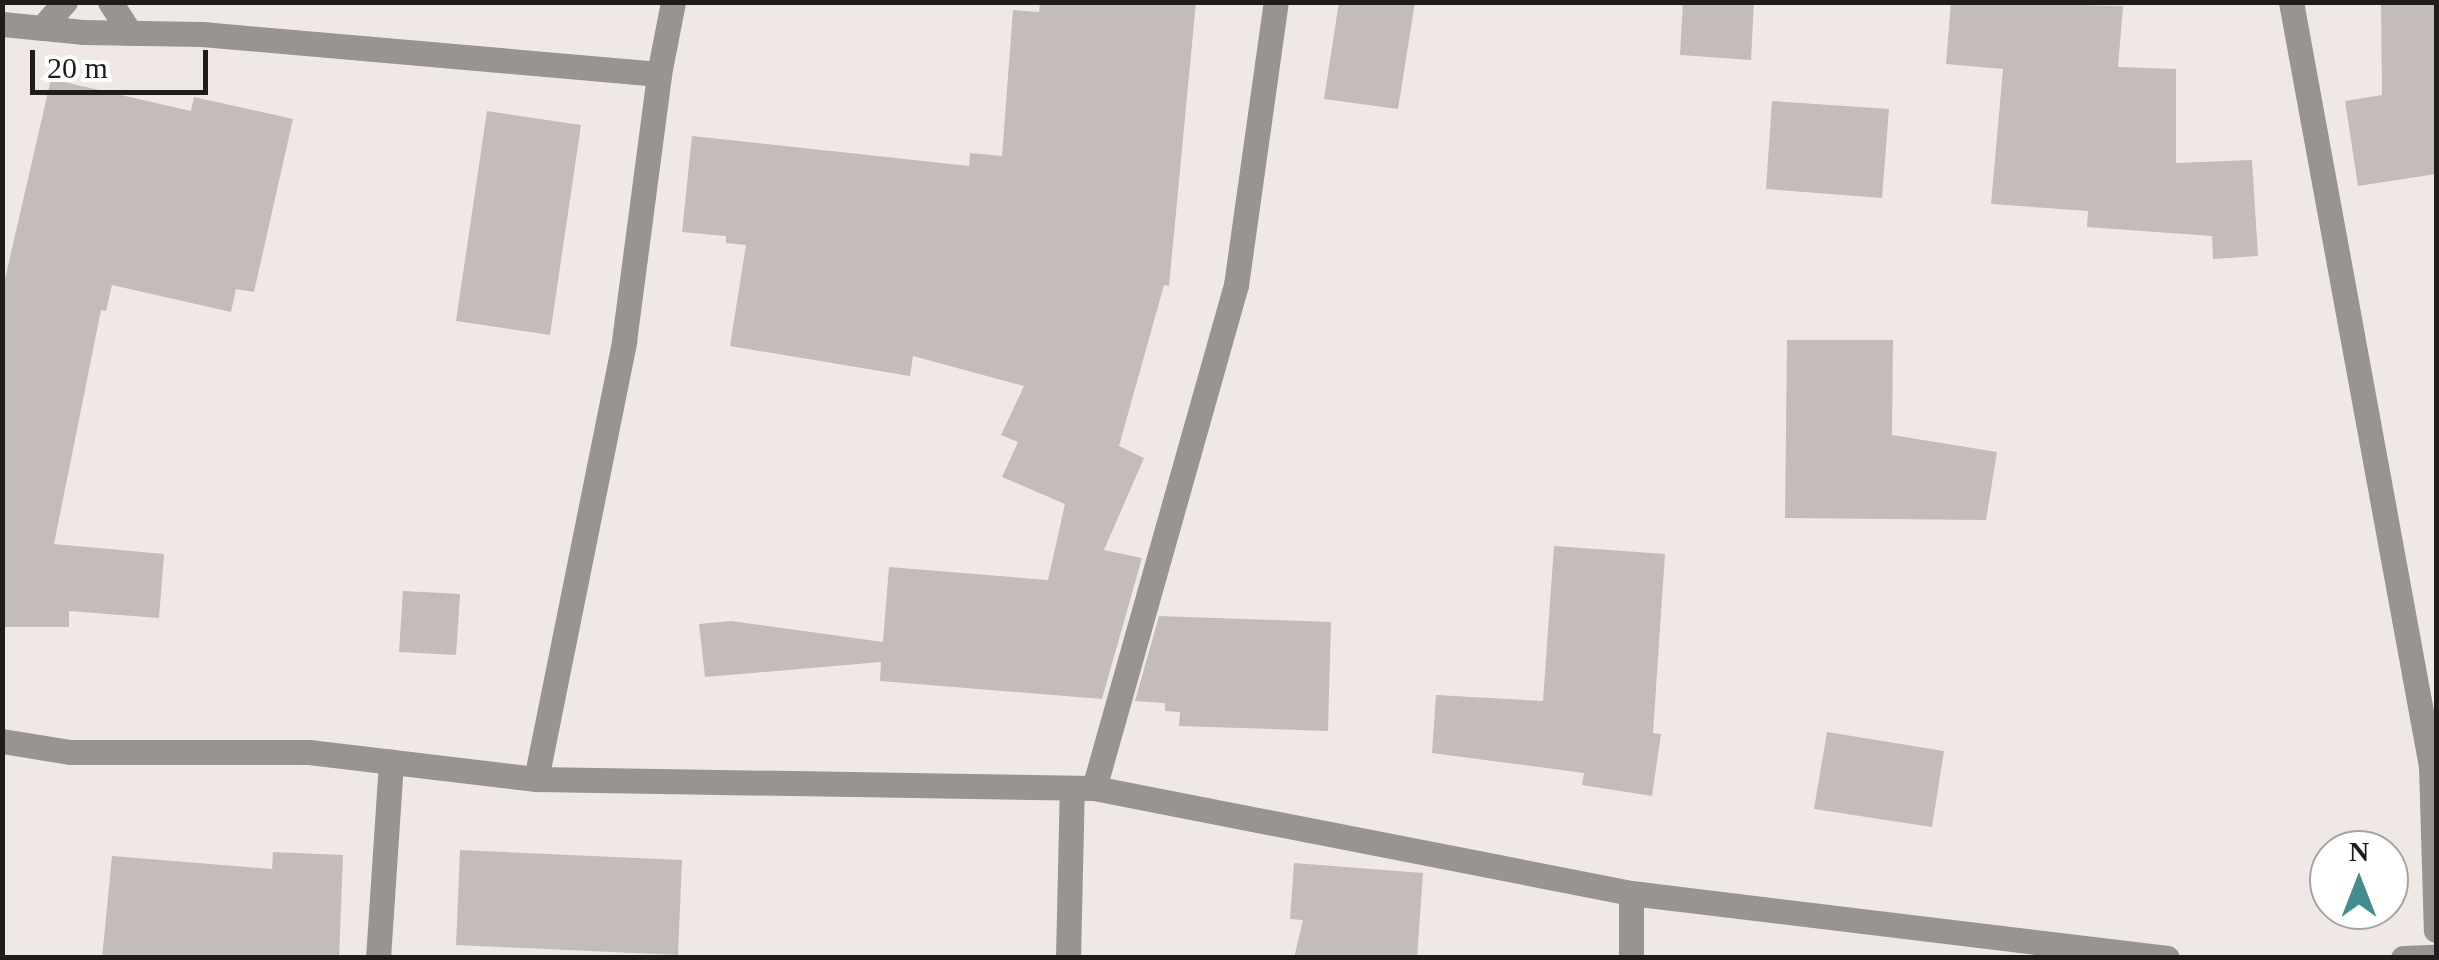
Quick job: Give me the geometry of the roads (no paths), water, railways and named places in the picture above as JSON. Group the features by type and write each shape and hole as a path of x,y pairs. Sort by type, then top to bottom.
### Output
{"street":[{"path":"42,28 66,2"},
{"path":"110,2 130,33"},
{"path":"536,779 624,342 658,74 674,2"},
{"path":"1068,958 1083,788 1236,285 1276,2"},
{"path":"2291,2 2432,766 2436,930"},
{"path":"2,24 202,34 658,74"},
{"path":"2,740 70,752 309,752 536,779 1083,788 1631,894 2167,958"},
{"path":"378,958 391,761"},
{"path":"1631,894 1631,958"},
{"path":"2403,958 2436,957"}]}
